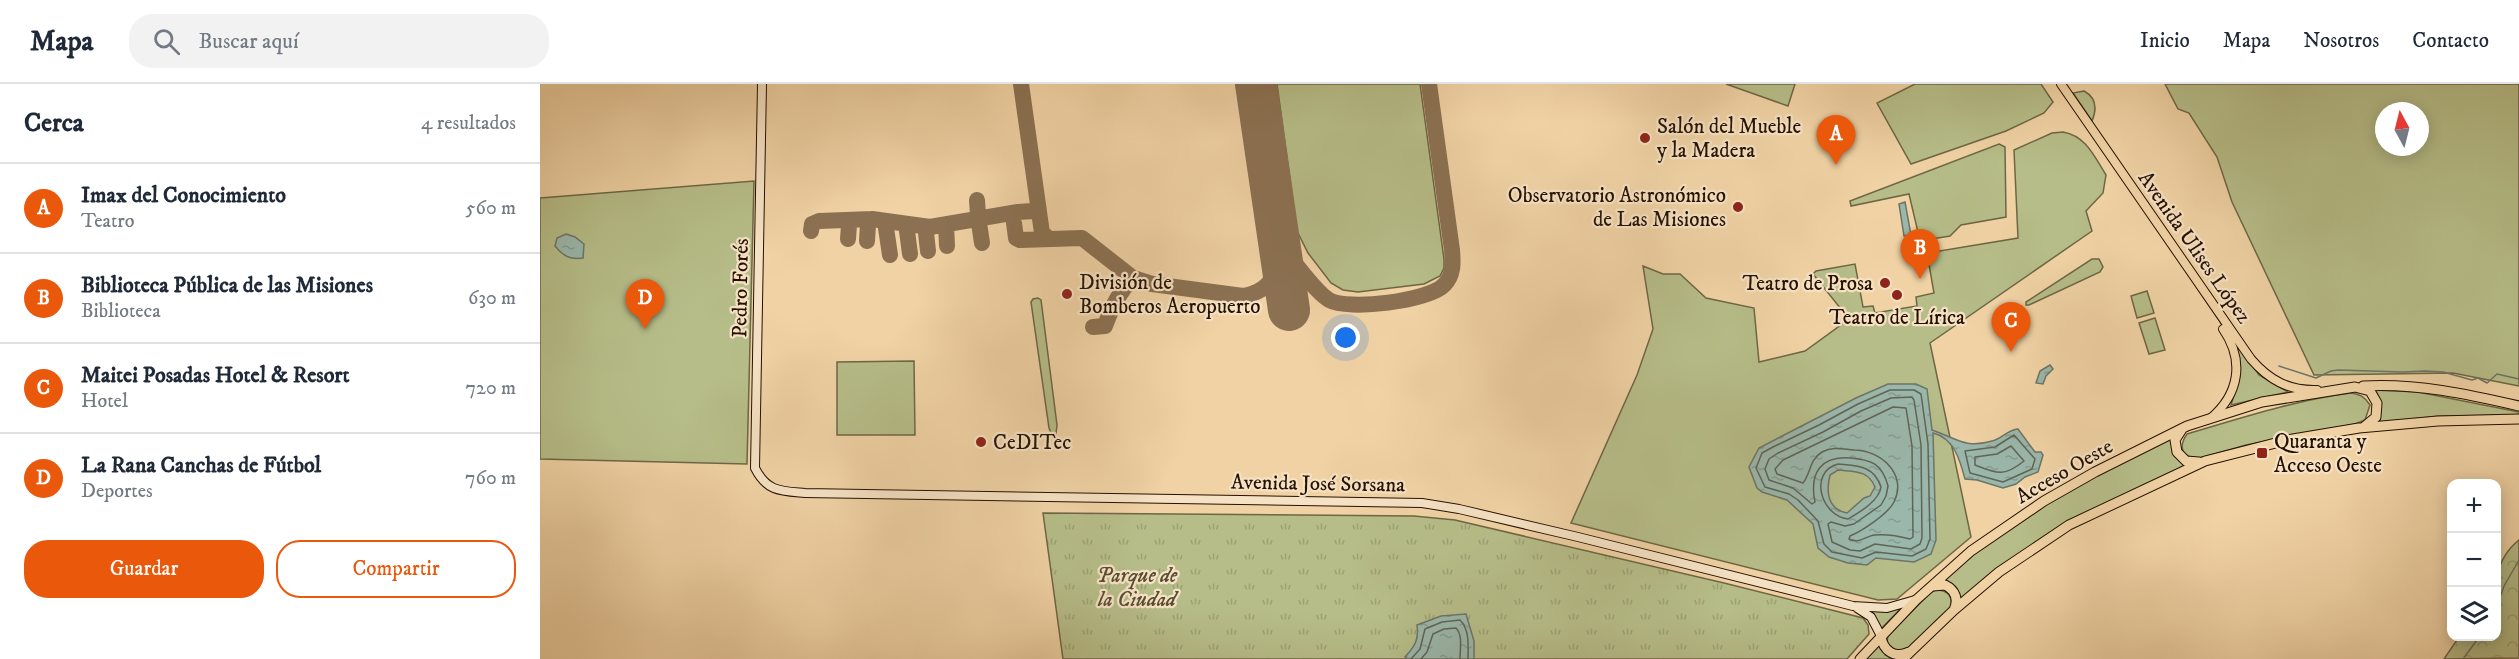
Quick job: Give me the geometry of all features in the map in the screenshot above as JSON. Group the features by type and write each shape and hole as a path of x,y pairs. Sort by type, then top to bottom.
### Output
{"highway":[{"name":"Acceso Oeste","path":"1860,659 1916,600 1971,551 2044,501 2095,472 2187,426 2262,402 2355,387 2422,387 2457,392 2519,406"},
{"path":"2355,387 2370,391 2378,403 2376,417 2366,426 2359,428"},
{"path":"1903,659 1954,610 1999,572 2080,518 2205,461 2287,440 2359,428 2438,420 2519,419"},
{"path":"2187,426 2177,434 2175,440 2177,452 2186,461 2205,461"},
{"path":"1930,588 1940,585 1950,587 1957,600 1954,610"},
{"path":"1881,636 1884,647 1893,654 1900,655 1911,650"}],"main road":[{"name":"Avenida Ulises López","path":"2055,84 2229,337 2235,362 2235,382 2227,403 2211,418"},
{"name":"Avenida Ulises López","path":"2061,84 2258,367 2269,377 2291,388 2328,390"}],"street":[{"name":"Pedro Forés","path":"762,84 755,468 760,479 770,488"},
{"name":"Avenida José Sorsana","path":"770,488 814,494 1422,503 1459,509 1578,537 1853,606 1887,608 1916,600"},
{"name":"Avenida José Sorsana","path":"1853,606 1871,617 1881,636"}],"green space":[{"path":"1277,84 1420,84 1444,259 1444,268 1440,276 1424,284 1358,292 1343,290 1331,283 1308,253 1297,231"},
{"path":"1726,84 1795,84 1788,106"},
{"path":"1915,84 2041,84 2053,102 2044,113 2006,131 1911,164 1877,103"},
{"path":"2165,84 2519,84 2519,386 2453,373 2314,375 2232,202 2217,157 2189,113 2178,109"},
{"path":"2084,91 2094,100 2095,112 2092,121 2073,93"},
{"path":"2090,130 2259,375 2288,392 2231,405 2238,372 2231,338"},
{"path":"2063,132 2084,142 2106,175 2103,193 2086,211 2092,231 1930,343 1971,537 1897,599 1878,600 1571,523 1637,375 1653,329 1643,266 1663,274 1680,274 1706,298 1754,308 1759,362 1805,351 1849,319 1813,274 1816,271 1855,264 1863,307 1873,306 1875,313 1917,306 1916,297 1934,293 1927,253 2018,238 2014,150 2052,133"},
{"path":"1999,144 2005,147 2006,217 1961,225 1950,236 1920,241 1909,194 1851,206 1850,201"},
{"path":"754,181 747,464 540,459 540,198"},
{"path":"2092,259 2099,259 2103,267 2100,272 2026,305 2026,302"},
{"path":"2147,291 2154,313 2137,318 2131,296"},
{"path":"1038,298 1041,300 1057,425 1055,442 1049,428 1031,302"},
{"path":"2155,318 2165,350 2149,354 2139,323"},
{"path":"914,361 915,435 837,435 837,362"},
{"path":"2375,390 2418,392 2519,412 2519,415 2439,416 2374,423 2380,415 2381,407"},
{"path":"2351,393 2362,396 2370,405 2365,420 2355,424 2246,445 2197,459 2185,455 2182,450 2187,434 2289,405"},
{"path":"2179,431 2173,441 2190,464 2079,517 1956,607 1955,589 1938,583 1973,553 2046,503"},
{"name":"Parque de la Ciudad","path":"1043,513 1414,516 1455,520 1863,618 1868,625 1869,634 1847,659 1063,659"},
{"path":"2519,540 2519,658 2444,659 2456,641 2501,641 2501,563"},
{"path":"1944,591 1949,595 1951,609 1910,648 1897,652 1891,648 1887,642 1888,636 1931,592"},
{"path":"1903,606 1880,630 1862,609"},
{"path":"1880,641 1885,655 1896,659 1864,659"}],"water":[{"path":"1905,202 1911,235 1904,236 1899,204"},
{"path":"566,234 584,244 583,258 567,256 555,246 557,238"},
{"path":"2050,365 2053,369 2046,376 2043,384 2036,383 2040,371"},
{"path":"1888,384 1916,384 1927,389 1932,430 1961,442 1975,444 1996,440 2018,429 2035,452 2041,452 2043,455 2038,472 2003,488 1965,479 1958,457 1951,445 1933,433 1936,540 1931,554 1914,562 1876,558 1867,565 1848,563 1829,557 1818,548 1813,524 1787,500 1762,492 1757,488 1749,467 1759,448","holes":["1838,470 1865,475 1875,487 1870,496 1864,498 1847,513 1835,508 1828,493 1830,475"]},
{"path":"1466,614 1474,641 1474,659 1407,659 1405,657 1416,642 1417,625 1441,616"}],"waterway":[{"path":"2279,366 2316,378 2338,370 2443,372 2472,380 2478,378 2487,383 2497,374 2519,379"},
{"path":"2501,595 2519,560"},
{"path":"2463,659 2476,641"}],"taxiway":[{"path":"1021,84 1042,233 1048,238"},
{"path":"1277,240 1316,289 1329,300 1339,303 1353,305 1406,300 1436,291 1444,285 1453,264 1429,84"},
{"path":"977,200 978,215 982,218 979,223 982,243"},
{"path":"811,231 812,224 819,221 872,219 930,227 1018,212 1039,213"},
{"path":"867,241 868,224 872,219"},
{"path":"848,239 849,225 853,220"},
{"path":"889,222 886,228 890,255"},
{"path":"1014,223 1016,238 1020,240 1082,238 1133,278 1152,284 1243,296 1262,289 1273,277 1277,260 1277,240"},
{"path":"946,224 947,246"},
{"path":"909,225 907,231 910,254"},
{"path":"928,251 926,233 930,227"},
{"path":"1093,327 1105,326 1116,300 1133,278"}],"runway":[{"path":"1256,84 1289,310"}],"place":[{"name":"Salón del Mueble y la Madera","path":"1645,138"},
{"name":"Imax del Conocimiento","path":"1836,165"},
{"name":"Observatorio Astronómico de Las Misiones","path":"1738,207"},
{"name":"Biblioteca Pública de las Misiones","path":"1920,279"},
{"name":"Teatro de Prosa","path":"1885,283"},
{"name":"División de Bomberos Aeropuerto","path":"1067,294"},
{"name":"Teatro de Lírica","path":"1897,295"},
{"name":"La Rana Canchas de Fútbol","path":"645,329"},
{"name":"Maitei Posadas Hotel & Resort","path":"2011,352"},
{"name":"CeDITec","path":"981,442"},
{"name":"Quaranta y Acceso Oeste","path":"2262,453"}]}
